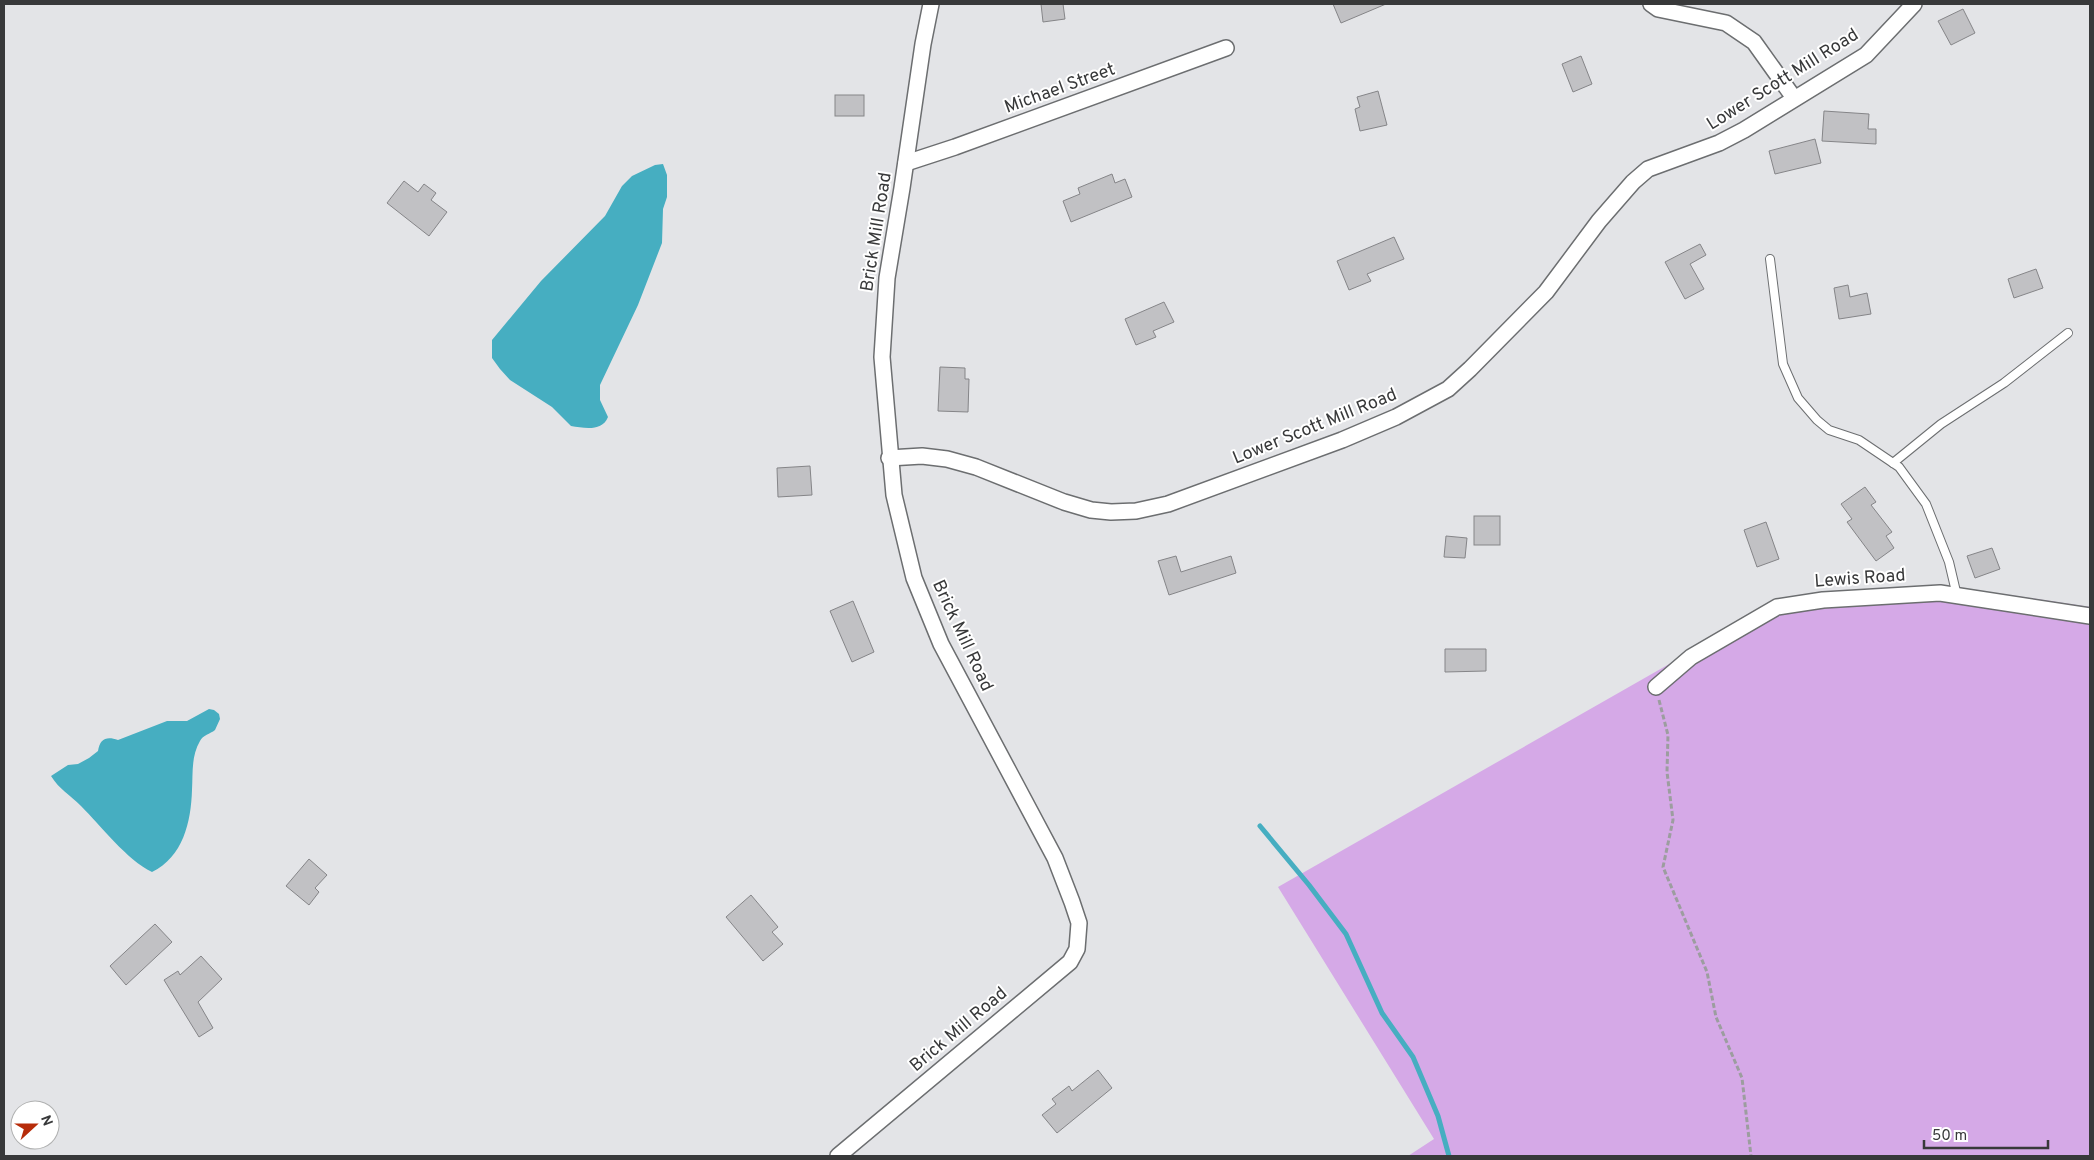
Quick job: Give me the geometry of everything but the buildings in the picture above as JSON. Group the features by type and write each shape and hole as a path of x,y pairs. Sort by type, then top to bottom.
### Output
{"street":[{"name":"Brick Mill Road","path":"838,1156 1070,962 1077,949 1079,923 1055,858 938,636 914,578 894,495 882,357 887,278 923,44 931,4"},
{"path":"1651,4 1658,9 1726,23 1754,42 1794,98"},
{"name":"Lower Scott Mill Road","path":"890,458 922,456 947,460 976,467 1018,485 1091,510 1136,512 1168,504 1342,440 1396,417 1448,389 1546,292 1599,221 1633,182 1648,169 1719,143 1744,130 1866,55 1914,4"},
{"name":"Michael Street","path":"906,163 955,147 1226,48"},
{"name":"Lewis Road","path":"1656,687 1692,657 1777,607 1823,600 1940,593 2090,616"}],"lane":[{"path":"1770,259 1782,364 1798,398 1817,420 1829,430 1858,440 1899,467 1926,504 1948,562 1957,596"},
{"path":"1893,464 1941,424 2004,383 2068,333"}],"path":[{"path":"1656,687 1668,735 1667,772 1673,820 1663,867 1708,972 1716,1017 1742,1078 1751,1156"}],"shaded area":[{"path":"2003,594 2090,607 2090,1156 1408,1156 1434,1139 1278,887 1757,614"}],"water":[{"path":"663,164 667,175 667,197 663,209 662,243 638,305 600,385 600,400 608,417 602,425 597,427 571,426 552,407 510,380 492,358 492,340 541,281 605,216 622,186 632,176 655,165"},
{"path":"209,709 219,714 220,719 215,730 201,739 195,753 190,814 187,826 178,848 163,865 152,872 124,851 51,776 68,765 78,764 89,758 98,751 100,744 104,740 110,738 118,740 167,721 187,721"}],"waterway":[{"path":"1260,826 1309,885 1346,934 1382,1013 1413,1057 1438,1116 1449,1156"}]}
